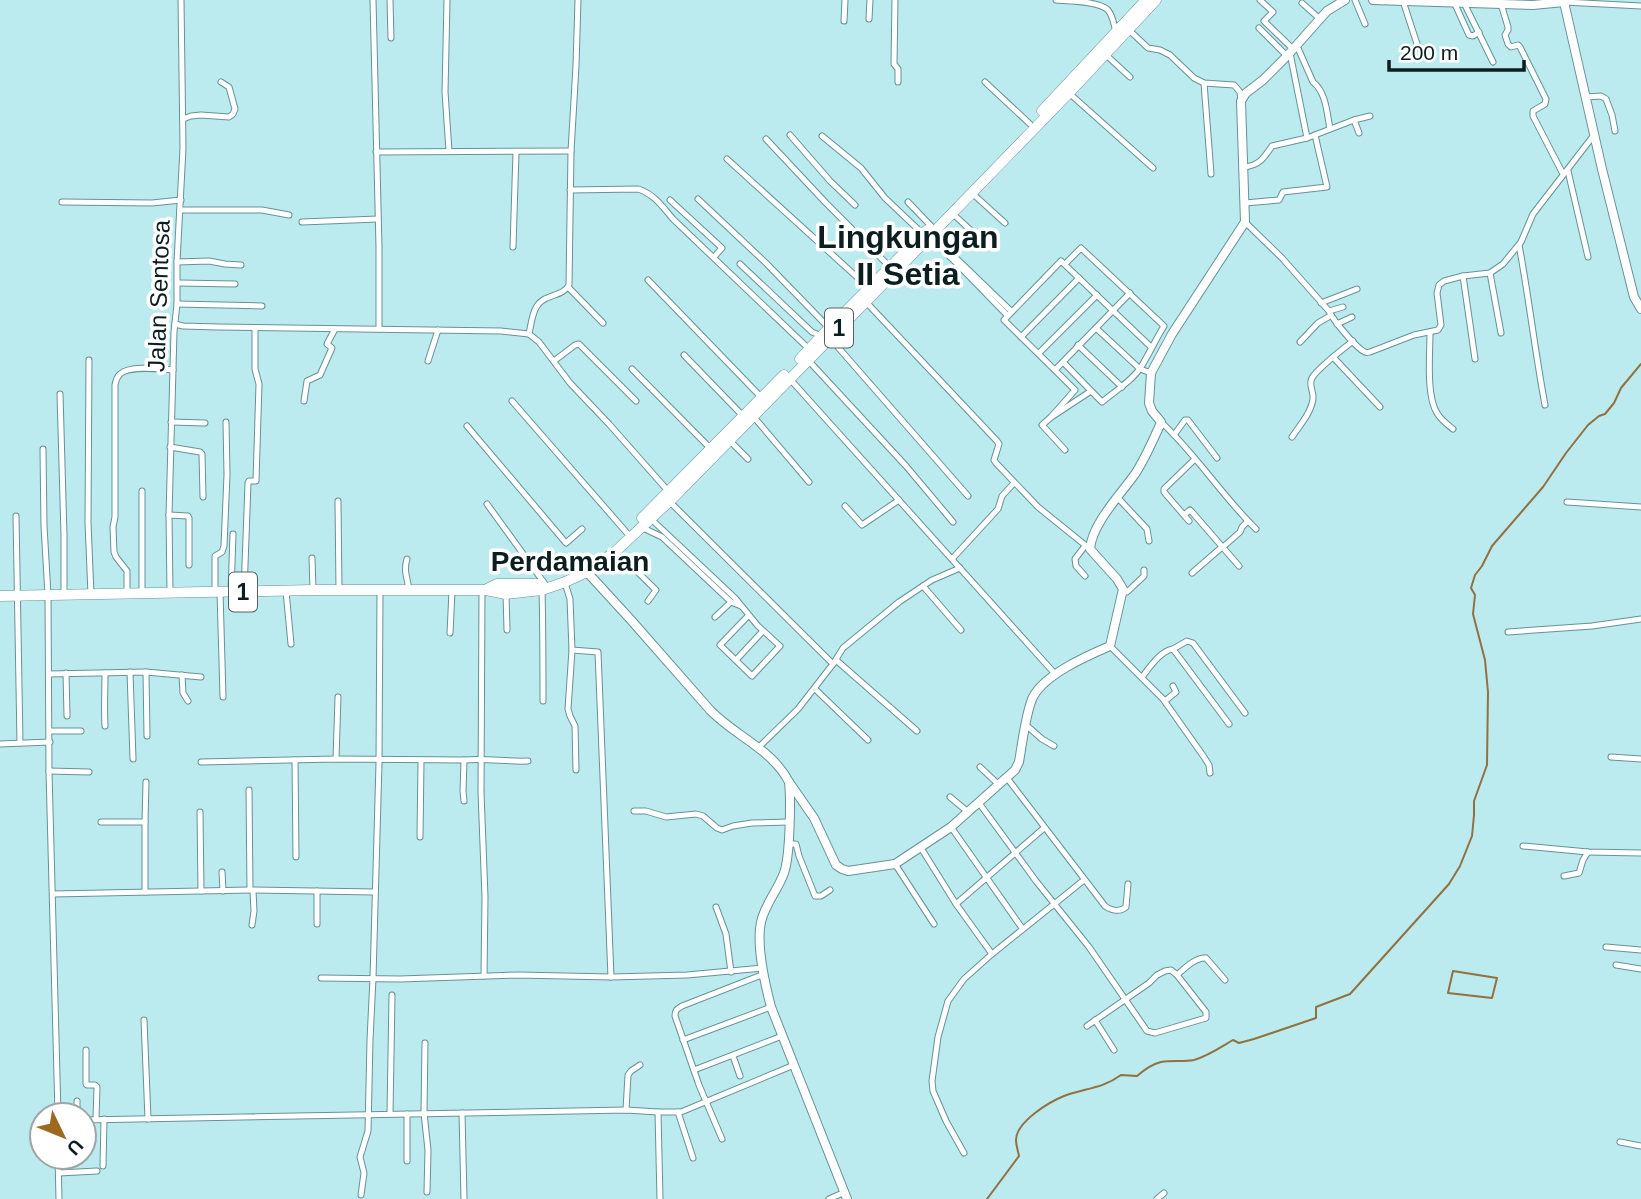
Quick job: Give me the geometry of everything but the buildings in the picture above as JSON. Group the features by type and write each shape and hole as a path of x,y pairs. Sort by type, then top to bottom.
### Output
{"highway":[{"name":"1","path":"827,334 865,302 928,232 1117,35 1146,0"},
{"name":"1","path":"0,596 313,590 484,590 506,594 565,582 587,572 616,551 650,518 710,448 748,416 788,376 890,267 972,193 1105,54 1117,35 1128,29 1156,0"},
{"name":"1","path":"484,590 498,584 544,587 584,569 670,496 729,440 761,397 788,376"}],"street":[{"name":"Jalan Sentosa","path":"170,593 170,447 183,119 181,0"},
{"path":"373,0 379,330"},
{"path":"390,0 391,38"},
{"path":"447,0 445,92 449,151"},
{"path":"578,0 570,151 569,288 603,323"},
{"path":"844,21 845,0"},
{"path":"869,19 870,0"},
{"path":"895,0 894,65 898,69 898,82"},
{"path":"1056,0 1095,4 1106,8 1112,16 1117,35"},
{"path":"1260,0 1273,12 1264,21 1292,51 1322,93 1330,129"},
{"path":"1241,101 1332,7 1345,0"},
{"path":"1355,0 1365,24"},
{"path":"1373,0 1533,5 1609,2 1641,6"},
{"path":"1403,1 1418,47"},
{"path":"1454,2 1469,35 1473,36 1479,32"},
{"path":"1496,2 1508,27 1505,35 1508,44 1511,47 1520,47 1545,97 1546,102 1534,110 1533,116 1566,173 1588,257"},
{"path":"1564,2 1634,297 1641,309"},
{"path":"1302,3 1320,19"},
{"path":"1464,3 1493,62"},
{"path":"1259,28 1292,51 1307,138"},
{"path":"1128,29 1148,48 1170,55 1194,78 1204,83 1234,85 1240,92 1245,222 1172,334 1151,373 1149,403 1161,422 1256,529"},
{"path":"1105,54 1130,78"},
{"path":"183,119 191,116 229,117 233,114 235,109 229,87 221,82"},
{"path":"985,82 1030,124"},
{"path":"1204,83 1211,174"},
{"path":"1069,93 1153,168"},
{"path":"1586,97 1601,96 1606,99 1615,131"},
{"path":"1243,167 1261,163 1272,146 1307,138 1370,116"},
{"path":"1354,120 1359,133"},
{"path":"790,135 855,205"},
{"path":"1245,203 1279,200 1283,192 1327,187 1315,135"},
{"path":"1245,222 1282,258 1353,341 1368,353 1414,335 1438,330 1441,325 1437,293 1439,285 1463,276 1490,273 1503,264 1519,245 1533,214 1594,135"},
{"path":"821,136 861,168 885,198 928,232"},
{"path":"766,139 890,267"},
{"path":"376,152 570,151"},
{"path":"513,247 516,152"},
{"path":"727,159 869,288"},
{"path":"570,190 638,189 655,198 809,354 953,522"},
{"path":"972,193 1005,223"},
{"path":"698,199 766,263 968,496"},
{"path":"670,200 722,248 714,257"},
{"path":"62,202 181,201"},
{"path":"908,202 928,232 950,257 957,259 1009,313"},
{"path":"180,210 262,210 289,215"},
{"path":"952,213 977,236"},
{"path":"302,222 378,219"},
{"path":"1519,245 1545,405"},
{"path":"1063,362 1102,402 1140,369 1164,326 1081,248 1065,264"},
{"path":"177,262 209,261 241,265"},
{"path":"1065,450 1042,425 1075,390 1004,320 1009,313 1061,261 1151,347"},
{"path":"740,264 812,332 827,334"},
{"path":"1490,273 1501,333"},
{"path":"1463,276 1475,359"},
{"path":"1021,337 1079,278"},
{"path":"648,280 761,397"},
{"path":"178,283 235,284"},
{"path":"529,334 538,303 569,288"},
{"path":"1321,303 1357,289"},
{"path":"1055,370 1130,293"},
{"path":"1039,353 1097,295"},
{"path":"865,302 997,441 999,447 994,460 1014,483 1038,507 1087,547 1117,579 1124,592 1110,646"},
{"path":"177,304 262,306"},
{"path":"1300,342 1330,313 1343,307"},
{"path":"1338,324 1352,317"},
{"path":"174,324 255,328 514,331 529,334 544,348 570,383 670,496 835,662 917,731"},
{"path":"244,592 248,483 256,481 259,384 255,369 255,328"},
{"path":"1096,328 1140,369 1151,373"},
{"path":"304,401 307,381 320,375 332,348 327,344 335,329"},
{"path":"428,361 438,330"},
{"path":"1430,332 1430,373 1434,406 1439,416 1453,429"},
{"path":"1292,437 1307,416 1312,403 1312,378 1353,341"},
{"path":"554,361 578,344 636,401"},
{"path":"1078,345 1122,387"},
{"path":"684,355 748,416 809,482"},
{"path":"1333,357 1380,407"},
{"path":"89,360 88,523 91,593"},
{"path":"127,594 127,571 114,554 115,385 117,378 133,369 173,370"},
{"path":"632,369 710,448"},
{"path":"788,376 1056,675"},
{"path":"1050,418 1091,391"},
{"path":"60,394 64,595"},
{"path":"512,401 627,533"},
{"path":"1174,435 1185,420 1188,420 1217,458"},
{"path":"171,422 205,423"},
{"path":"222,592 215,556 222,552 224,545 226,422"},
{"path":"1085,576 1076,566 1075,559 1090,545 1096,529 1142,462 1161,422"},
{"path":"467,426 566,543 582,528"},
{"path":"729,440 748,459"},
{"path":"170,447 202,454 203,497"},
{"path":"43,449 58,1101"},
{"path":"1195,459 1164,492 1186,518 1190,510 1239,566"},
{"path":"952,559 998,509 1002,496 1014,483"},
{"path":"142,491 142,593"},
{"path":"1118,498 1147,529 1149,541"},
{"path":"845,506 862,525 899,500"},
{"path":"338,501 338,590"},
{"path":"1567,502 1641,507"},
{"path":"487,504 544,587 543,702"},
{"path":"169,514 189,518 189,565"},
{"path":"16,516 20,743"},
{"path":"650,518 732,595 748,616 780,646 752,677 720,645 748,616"},
{"path":"1192,573 1240,532 1248,521"},
{"path":"641,527 662,537 731,601 741,606"},
{"path":"1240,532 1246,538"},
{"path":"223,697 222,592 233,534"},
{"path":"616,551 656,590 648,601"},
{"path":"312,558 313,590"},
{"path":"407,559 404,571 409,591"},
{"path":"759,747 799,709 843,648 899,602 923,586 960,568"},
{"path":"1124,592 1144,576 1144,570"},
{"path":"587,572 710,710 759,747 785,775 814,818 839,867 848,871 895,864 951,827 979,803 1007,778 1017,765 1032,699 1041,686 1078,660 1110,646"},
{"path":"565,582 570,599 572,650 568,709 575,726 576,769"},
{"path":"923,586 961,630"},
{"path":"450,633 452,590"},
{"path":"484,590 481,792 485,897 484,976"},
{"path":"286,591 291,643"},
{"path":"361,1195 363,1174 360,1157 368,1131 373,978 380,591"},
{"path":"506,594 507,630"},
{"path":"715,617 731,601"},
{"path":"1508,632 1592,626 1641,619"},
{"path":"736,660 763,631"},
{"path":"1142,677 1168,649 1187,641 1193,643 1245,713"},
{"path":"1110,646 1165,701 1205,757 1210,773"},
{"path":"1173,649 1229,724"},
{"path":"572,650 598,652 611,977"},
{"path":"130,672 133,759"},
{"path":"49,674 146,672 201,677"},
{"path":"146,672 146,736"},
{"path":"66,673 66,716"},
{"path":"105,673 105,726"},
{"path":"182,675 183,693 188,701"},
{"path":"1165,701 1176,692 1173,686"},
{"path":"815,689 868,740"},
{"path":"336,759 338,697"},
{"path":"1026,725 1054,746"},
{"path":"50,732 81,731"},
{"path":"0,744 50,742"},
{"path":"1611,757 1641,758"},
{"path":"201,762 336,759 421,761 482,758 507,762 528,761"},
{"path":"295,760 296,856"},
{"path":"464,760 464,802"},
{"path":"420,837 421,761"},
{"path":"980,767 999,785"},
{"path":"49,771 89,772"},
{"path":"1007,778 1105,906 1116,910 1128,905 1128,884"},
{"path":"145,892 146,782"},
{"path":"789,782 785,871 761,921 763,971 771,1007 846,1196 829,1199"},
{"path":"249,790 254,911 252,925"},
{"path":"950,797 968,812"},
{"path":"979,803 1089,947 1125,1000 1147,1031 1152,1033 1206,1018 1206,1012 1171,970 1160,973 1125,1000 1087,1026"},
{"path":"634,811 646,811 666,817 699,814 722,830 752,823 789,822"},
{"path":"200,812 201,891"},
{"path":"101,822 145,822"},
{"path":"951,827 1023,928"},
{"path":"956,904 1044,828"},
{"path":"788,844 796,845 815,896 821,896 830,890"},
{"path":"1522,846 1588,852 1641,853"},
{"path":"921,848 992,954"},
{"path":"1564,876 1579,873 1588,852"},
{"path":"895,864 934,924"},
{"path":"222,872 223,891"},
{"path":"964,1153 933,1091 940,1028 948,1001 964,979 992,954 1084,880"},
{"path":"317,891 317,924"},
{"path":"53,894 374,892"},
{"path":"716,907 726,934 731,972"},
{"path":"1606,947 1641,950"},
{"path":"1177,975 1203,957 1225,980"},
{"path":"1616,965 1641,969"},
{"path":"321,978 611,977 763,971"},
{"path":"722,1139 674,1016 676,1009 763,971"},
{"path":"390,1114 392,995"},
{"path":"683,1040 771,1007"},
{"path":"144,1020 148,1119"},
{"path":"1095,1020 1114,1050"},
{"path":"694,1070 783,1036"},
{"path":"425,1043 427,1192"},
{"path":"86,1050 86,1084 97,1087 97,1101"},
{"path":"733,1056 740,1076"},
{"path":"626,1110 628,1075 640,1065"},
{"path":"98,1118 626,1110 678,1112 794,1065"},
{"path":"658,1112 660,1199"},
{"path":"678,1112 693,1158"},
{"path":"463,1113 464,1199"},
{"path":"407,1114 407,1161"},
{"path":"103,1166 104,1119"},
{"path":"1620,1142 1641,1146"},
{"path":"59,1199 59,1173 97,1171"},
{"path":"1157,1199 1164,1193"}],"waterway":[{"path":"987,1199 1019,1156 1016,1140 1021,1126 1042,1108 1064,1096 1100,1086 1121,1075 1137,1076 1165,1061 1194,1060 1233,1040 1239,1043 1316,1018 1316,1007 1350,994 1449,884 1460,866 1472,836 1474,801 1487,765 1488,692 1485,660 1473,614 1475,595 1471,588 1475,575 1492,546 1543,487 1588,425 1605,414 1621,388 1641,364"},
{"path":"1453,971 1497,978 1492,998 1448,993 1453,971"}],"district":[{"name":"Lingkungan II Setia","path":"908,256"},
{"name":"Perdamaian","path":"570,561"}]}
